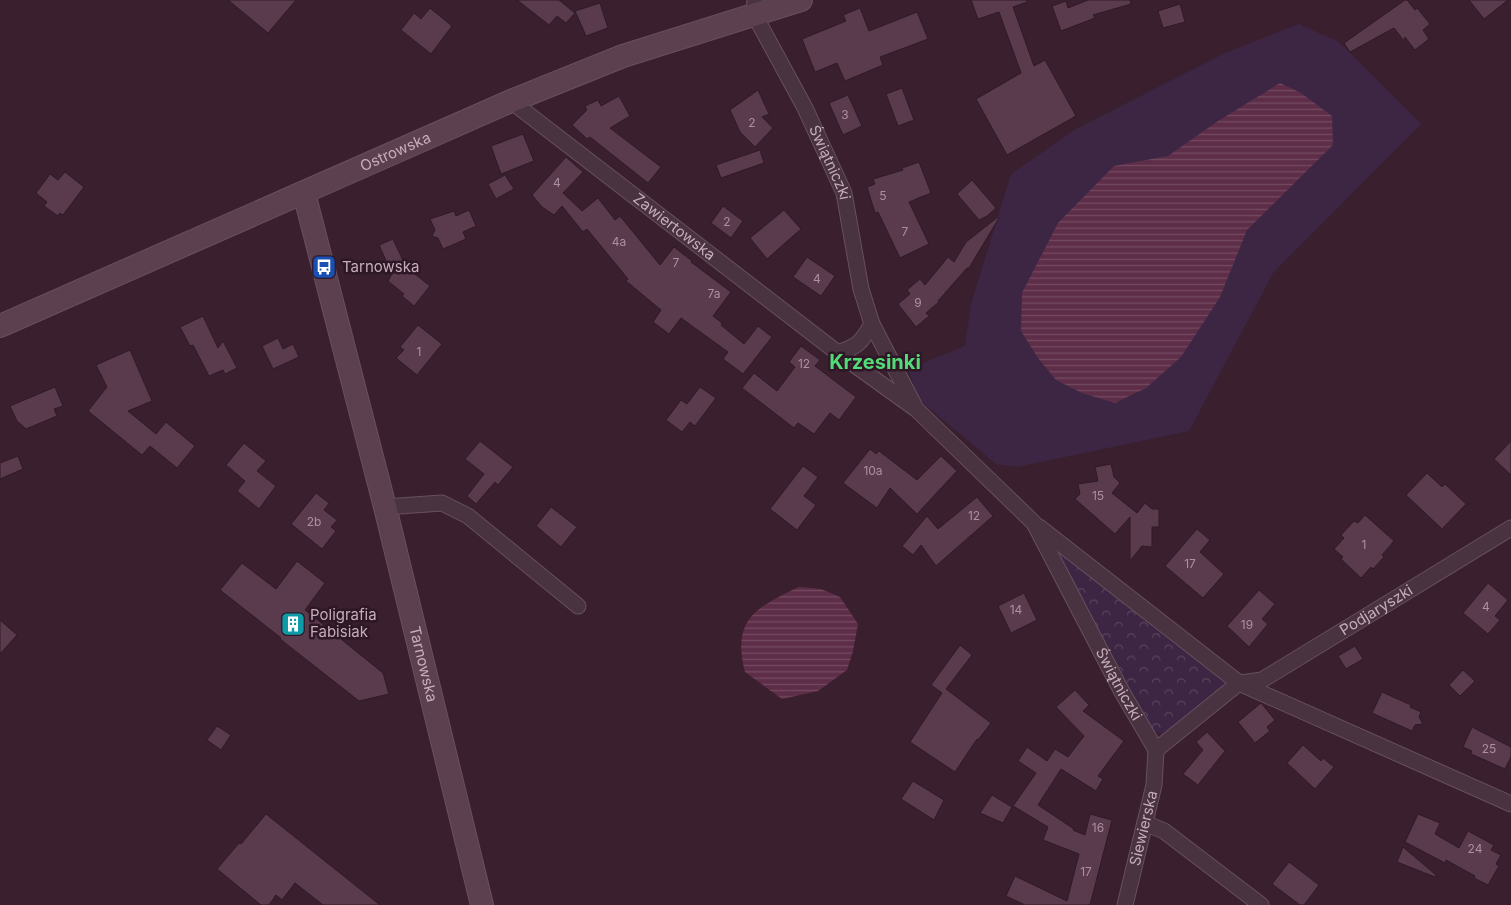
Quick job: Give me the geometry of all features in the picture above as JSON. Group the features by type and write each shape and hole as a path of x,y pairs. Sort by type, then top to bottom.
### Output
{"street":[{"name":"Ostrowska","path":"0,326 511,101 623,56 755,7 801,0"},
{"name":"Świątniczki","path":"755,7 805,108 844,194 861,289 872,324 916,409"},
{"name":"Zawiertowska","path":"511,101 838,352"},
{"name":"Tarnowska","path":"304,192 385,507 482,905"},
{"path":"838,352 854,347 866,336 872,324"},
{"name":"Świątniczki","path":"838,352 916,409 1034,523 1239,683 1511,804"},
{"path":"385,507 442,503 453,508 468,516 578,606"},
{"name":"Świątniczki","path":"1034,523 1122,692 1156,750"},
{"name":"Podjaryszki","path":"1239,683 1262,680 1511,528"},
{"path":"1156,750 1239,683"},
{"name":"Siewierska","path":"1125,905 1154,785 1156,750"},
{"path":"1145,823 1164,831 1260,905"}],"green space":[{"path":"1299,24 1339,42 1421,124 1273,273 1189,431 1017,467 996,464 918,399 908,369 965,346 971,304 1011,174 1076,129 1225,53"},
{"path":"1057,548 1226,683 1167,736 1147,729"}],"shaded area":[{"path":"1280,83 1301,93 1332,116 1333,145 1247,230 1220,297 1181,357 1146,388 1115,403 1082,393 1056,380 1038,358 1021,331 1022,293 1058,223 1114,166 1168,156 1218,121"},
{"path":"799,587 821,589 840,597 858,624 847,670 818,691 782,699 745,672 742,639 745,627 751,617 771,601"}],"building":[{"path":"228,0 296,0 268,33"},
{"path":"517,0 559,0 575,13 566,23 557,16 549,25"},
{"path":"971,0 1027,0 1027,2 1013,7 1034,66 1045,60 1076,116 1007,155 976,99 1021,73 999,12 978,19"},
{"path":"1088,0 1130,0 1131,4 1093,15 1095,18 1061,31 1052,6 1066,1 1068,8"},
{"path":"1405,0 1415,10 1417,8 1430,24 1423,30 1429,39 1415,50 1405,37 1404,41 1394,28 1350,52 1344,43"},
{"path":"1469,0 1508,0 1484,19"},
{"path":"600,3 608,28 586,36 575,11"},
{"path":"1180,4 1185,22 1163,28 1158,11"},
{"path":"430,8 452,26 431,54 401,30 414,13 421,19"},
{"path":"860,8 869,31 917,12 928,39 880,57 883,65 845,81 837,63 815,72 802,39 846,21 843,15"},
{"path":"902,88 914,120 898,126 886,94"},
{"path":"758,90 769,114 762,117 773,128 755,147 740,132 730,110"},
{"path":"848,95 862,126 843,135 829,103"},
{"path":"619,96 630,116 610,128 661,167 648,183 590,137 587,139 572,125 587,110 585,106 598,100 601,106"},
{"path":"523,134 534,161 501,174 491,146"},
{"path":"760,150 764,163 721,178 716,165"},
{"path":"566,157 583,172 563,193 582,211 598,198 615,220 620,216 660,265 674,247 731,292 713,316 744,344 758,326 772,337 743,374 723,359 728,352 681,318 669,334 653,322 661,310 626,281 628,279 587,229 583,232 562,206 554,215 542,207 532,195"},
{"path":"919,162 931,193 909,202 929,244 900,258 878,212 875,213 867,187 875,184 873,179 903,170 902,168"},
{"path":"65,172 84,187 63,215 60,213 58,216 44,206 47,202 36,193 50,174 58,180"},
{"path":"505,175 514,189 496,199 488,184"},
{"path":"972,180 996,208 979,220 957,194"},
{"path":"723,206 743,221 731,238 711,223"},
{"path":"469,210 476,226 463,232 466,239 443,249 438,238 432,236 435,230 430,219 454,211 456,216"},
{"path":"784,210 801,229 767,259 750,238"},
{"path":"998,217 969,268 939,302 926,313 929,316 916,327 898,304 910,294 907,290 920,279 925,285 948,257 954,262 966,242"},
{"path":"393,239 406,267 430,286 414,306 402,296 404,294 388,281 392,274 379,245"},
{"path":"807,257 835,276 821,296 793,277"},
{"path":"203,316 218,348 223,341 237,368 225,374 223,370 209,376 193,345 190,346 180,327"},
{"path":"418,325 442,344 417,375 396,358 404,350 400,347"},
{"path":"278,338 283,349 293,344 299,357 273,369 262,346"},
{"path":"801,346 820,360 815,366 856,397 839,420 830,413 814,434 798,423 794,428 742,388 754,373 777,391 795,367 789,362"},
{"path":"130,350 152,401 128,411 156,434 166,422 195,446 177,468 150,446 142,455 88,411 107,387 96,365"},
{"path":"55,387 63,406 54,409 57,416 26,429 17,421 10,406"},
{"path":"700,387 716,398 695,426 690,422 682,432 666,420 681,400 687,404"},
{"path":"480,441 513,467 498,485 495,482 476,504 467,496 484,474 465,459"},
{"path":"1511,441 1511,475 1494,459"},
{"path":"244,443 266,461 257,471 276,486 259,509 237,491 245,481 226,465"},
{"path":"870,449 876,454 879,451 917,480 941,456 957,471 917,514 890,488 877,508 843,483"},
{"path":"18,456 23,469 0,479 0,463"},
{"path":"1111,464 1114,477 1120,483 1112,493 1137,513 1145,503 1152,509 1159,509 1159,527 1152,527 1152,547 1142,546 1130,561 1130,517 1115,534 1075,499 1080,494 1078,484 1098,481 1095,467"},
{"path":"803,466 818,477 804,496 816,505 797,530 770,509"},
{"path":"1427,473 1442,487 1445,484 1466,504 1442,529 1406,495"},
{"path":"316,493 329,503 324,510 337,520 331,527 336,531 322,549 291,524"},
{"path":"977,497 993,516 936,566 921,545 913,555 902,546 927,516 938,529"},
{"path":"551,507 577,527 561,547 536,526"},
{"path":"1365,515 1394,541 1382,555 1384,557 1361,578 1341,559 1343,557 1334,549 1344,538 1341,535 1354,521 1358,523"},
{"path":"1197,529 1210,540 1200,552 1224,574 1203,598 1165,566"},
{"name":"Poligrafia Fabisiak","path":"297,561 325,583 305,610 383,673 389,694 359,701 220,590 242,563 276,589"},
{"path":"1488,583 1508,600 1495,616 1500,620 1488,634 1463,613"},
{"path":"1259,590 1275,604 1262,619 1268,624 1249,647 1227,626"},
{"path":"1024,593 1037,620 1011,633 998,606"},
{"path":"0,620 17,635 0,654"},
{"path":"960,645 972,655 946,689 991,723 977,739 955,772 910,742 942,693 931,685"},
{"path":"1355,646 1363,659 1346,669 1338,656"},
{"path":"1463,670 1475,681 1460,696 1449,685"},
{"path":"1075,690 1089,705 1083,711 1124,741 1098,776 1103,779 1096,791 1061,769 1038,805 1073,830 1085,835 1090,814 1112,820 1090,905 1025,905 1006,896 1015,876 1067,901 1079,854 1043,840 1048,827 1013,806 1036,773 1018,761 1027,747 1047,761 1055,749 1068,757 1084,736 1056,707"},
{"path":"1382,692 1411,705 1410,707 1421,712 1419,717 1423,724 1415,725 1412,731 1372,713"},
{"path":"1261,703 1275,720 1267,727 1270,731 1255,743 1238,722"},
{"path":"217,726 231,735 221,750 207,740"},
{"path":"1472,727 1511,747 1511,757 1505,769 1471,754 1472,751 1463,747"},
{"path":"1207,732 1225,751 1198,785 1183,774 1203,750 1196,742"},
{"path":"1303,745 1321,761 1323,758 1334,767 1315,789 1287,763"},
{"path":"913,781 944,800 934,820 901,799"},
{"path":"992,795 1012,807 1003,823 980,813"},
{"path":"266,814 380,905 323,905 295,883 282,900 276,895 269,905 261,905 217,869"},
{"path":"1418,814 1440,823 1435,834 1459,848 1468,831 1494,845 1491,850 1501,855 1496,864 1499,866 1488,885 1446,860 1445,863 1405,842"},
{"path":"1403,847 1436,875 1435,877 1397,862"},
{"path":"1289,862 1319,885 1304,905 1300,905 1272,884"}],"place":[{"name":"Tarnowska","path":"324,267"},
{"name":"Poligrafia Fabisiak","path":"293,624"}],"district":[{"name":"Krzesinki","path":"875,362"}]}
